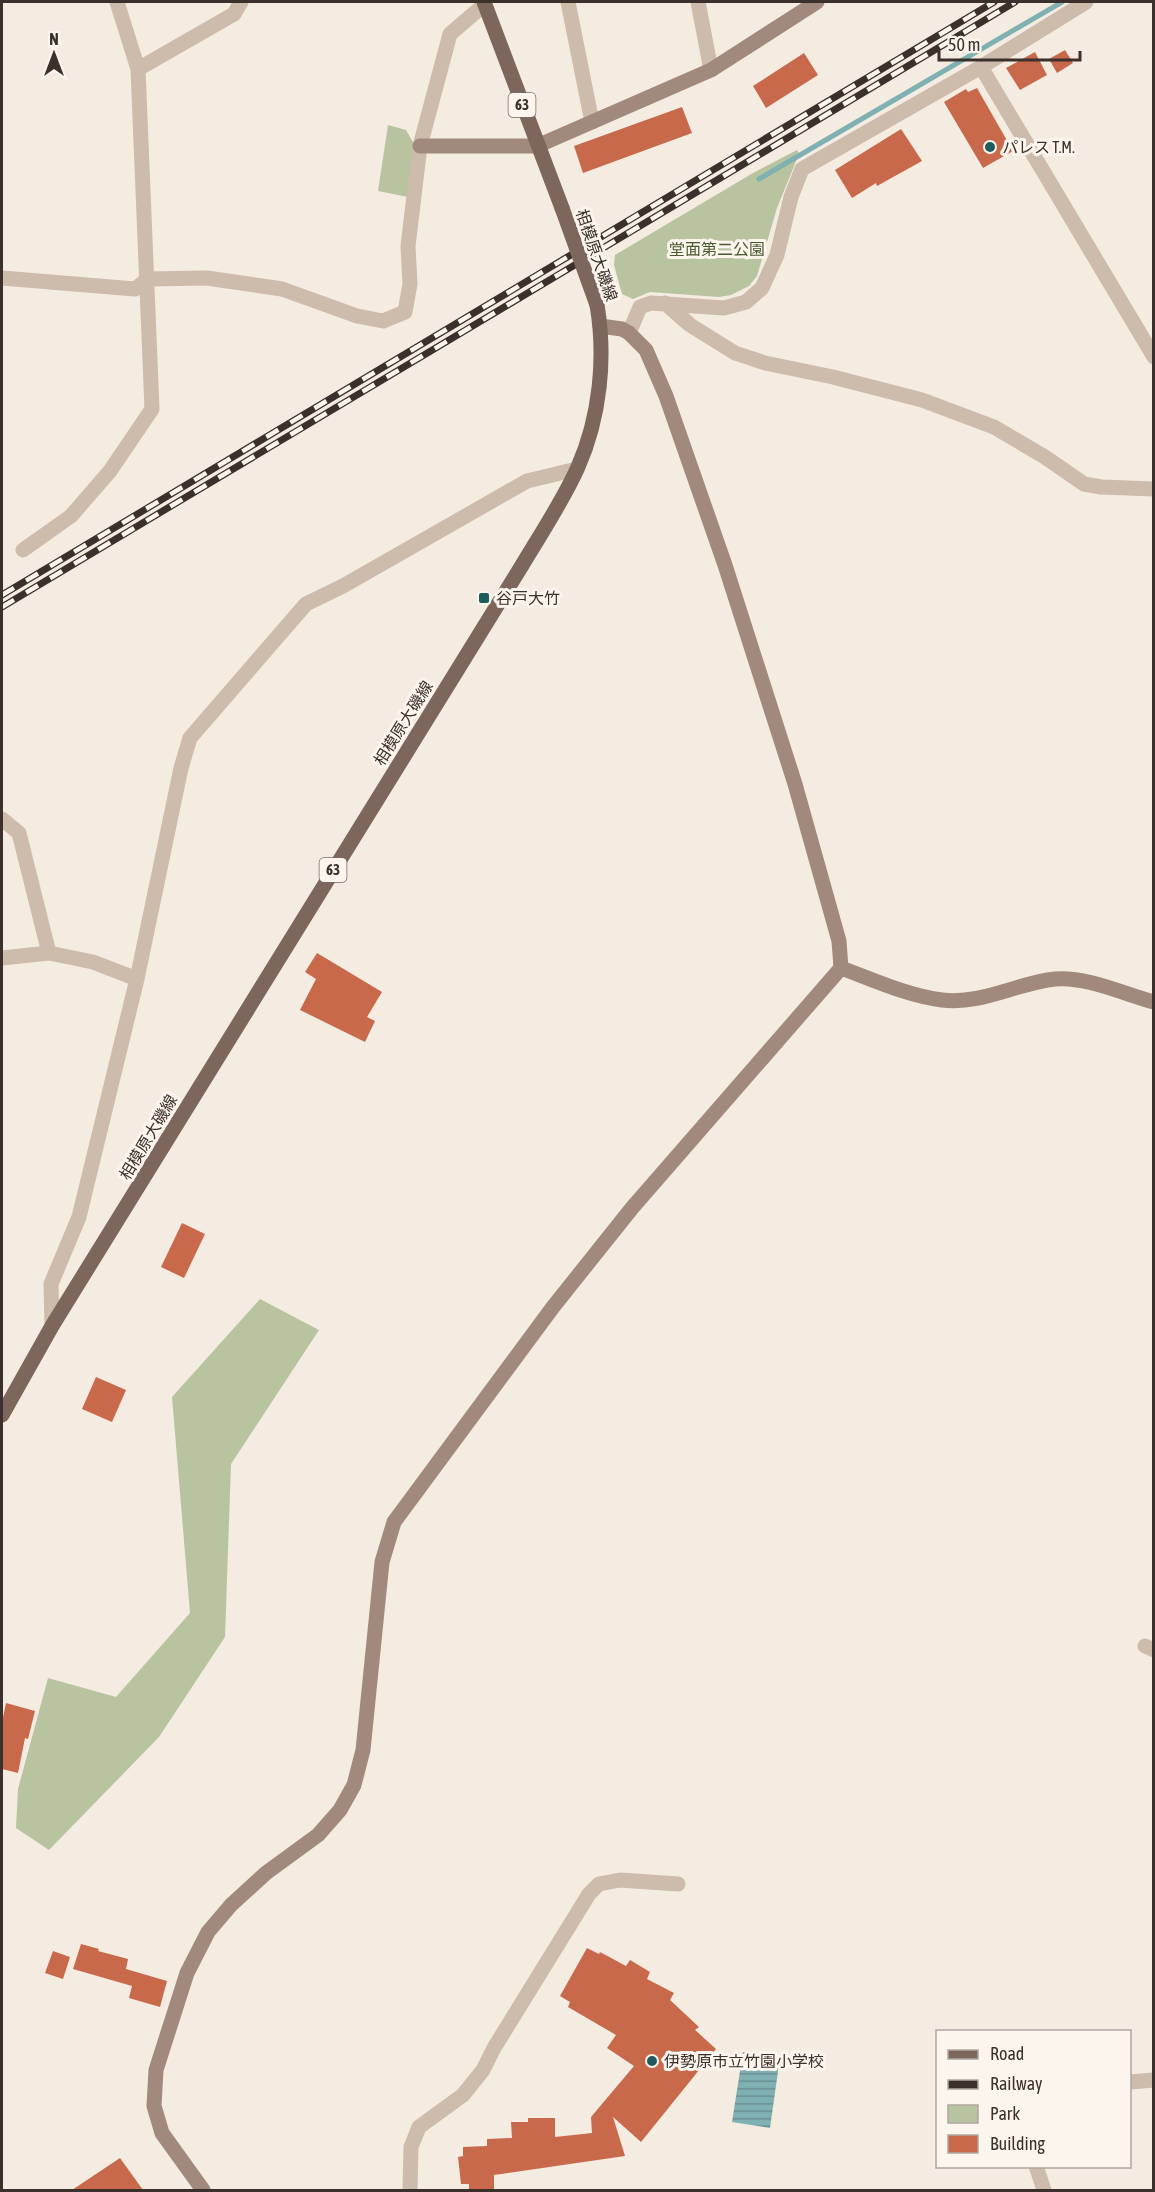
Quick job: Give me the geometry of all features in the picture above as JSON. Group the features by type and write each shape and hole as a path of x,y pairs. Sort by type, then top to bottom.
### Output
{"main road":[{"name":"相模原大磯線","path":"2,1414 52,1326 521,567 578,469 587,442 597,397 601,359 597,305 484,3"}],"street":[{"path":"23,550 71,516 110,471 152,409 138,69 117,2"},
{"path":"138,69 234,14 242,2"},
{"path":"568,2 592,122"},
{"path":"698,2 711,70"},
{"path":"420,147 537,146 711,70 817,2"},
{"path":"629,333 640,307 651,303 724,308 746,302 762,288 777,255 791,197 802,169 981,67 1086,2"},
{"path":"2,278 135,289 148,279 207,279 282,289 357,316 383,321 405,312 410,284 408,246 420,147 450,34 484,3"},
{"path":"981,67 1154,357"},
{"path":"665,303 690,325 735,353 765,363 833,376 922,400 953,411 994,427 1045,457 1084,484 1154,489"},
{"path":"203,2190 162,2133 154,2106 156,2070 187,1973 207,1932 231,1905 266,1873 318,1834 340,1810 354,1785 363,1750 382,1562 394,1522 553,1307 632,1208 841,968 839,941 795,784 728,576 666,396 645,350 629,333 622,329 600,326"},
{"path":"52,1326 51,1284 79,1216 137,979 181,768 190,738 306,603 343,586 527,482 578,469"},
{"path":"2,819 19,833 50,953"},
{"path":"2,958 50,953 93,962 137,979"},
{"path":"841,968 904,990 943,1000 984,998 1029,984 1056,979 1078,980 1154,1002"},
{"path":"410,2190 411,2147 419,2127 464,2094 483,2070 589,1894 599,1884 620,1880 678,1884"},
{"path":"1131,2082 1154,2080"},
{"path":"1037,2168 1044,2190"}],"green space":[{"path":"388,125 406,130 414,144 408,197 378,191"},
{"name":"堂面第二公園","path":"797,150 799,154 777,208 757,276 749,286 731,295 719,297 650,292 633,299 622,294 614,265 615,255 753,173"},
{"path":"260,1299 319,1330 231,1464 225,1637 159,1737 49,1850 16,1828 18,1789 48,1678 116,1697 190,1613 172,1397"}],"water":[{"path":"743,2052 780,2057 770,2128 732,2122"}],"building":[{"path":"1065,50 1073,63 1057,73 1049,59"},
{"path":"1035,52 1047,75 1020,90 1006,68"},
{"path":"804,53 818,75 766,108 753,86"},
{"path":"977,88 1013,151 983,168 944,102 966,89 968,92"},
{"path":"682,107 692,133 583,173 574,146"},
{"path":"901,129 922,161 877,186 876,183 852,198 835,170"},
{"path":"317,953 382,992 367,1017 375,1021 365,1042 300,1010 316,979 305,972"},
{"path":"182,1223 205,1234 184,1278 161,1267"},
{"path":"96,1377 126,1390 112,1422 82,1409"},
{"path":"6,1703 35,1711 28,1739 25,1738 18,1773 2,1769 2,1722"},
{"path":"81,1944 128,1959 126,1969 167,1981 160,2007 129,1998 132,1986 73,1969"},
{"path":"587,1948 599,1954 600,1952 626,1966 630,1960 650,1972 647,1979 674,1993 670,2000 699,2027 695,2030 716,2049 641,2142 613,2117 625,2156 494,2175 494,2190 469,2190 469,2184 461,2184 458,2157 463,2156 463,2147 487,2146 487,2139 512,2138 511,2122 528,2122 528,2118 555,2118 555,2137 592,2133 591,2117 634,2066 607,2048 616,2035 568,2007 570,2002 560,1996"},
{"path":"53,1951 70,1957 63,1979 45,1973"},
{"path":"120,2158 143,2190 72,2190"}],"waterway":[{"path":"759,179 1062,2"}],"railway":[{"path":"2,595 994,2"},
{"path":"2,607 1015,2"}],"place":[{"name":"パレス T.M.","path":"990,147"},
{"name":"谷戸大竹","path":"484,598"},
{"name":"伊勢原市立竹園小学校","path":"652,2061"}]}
